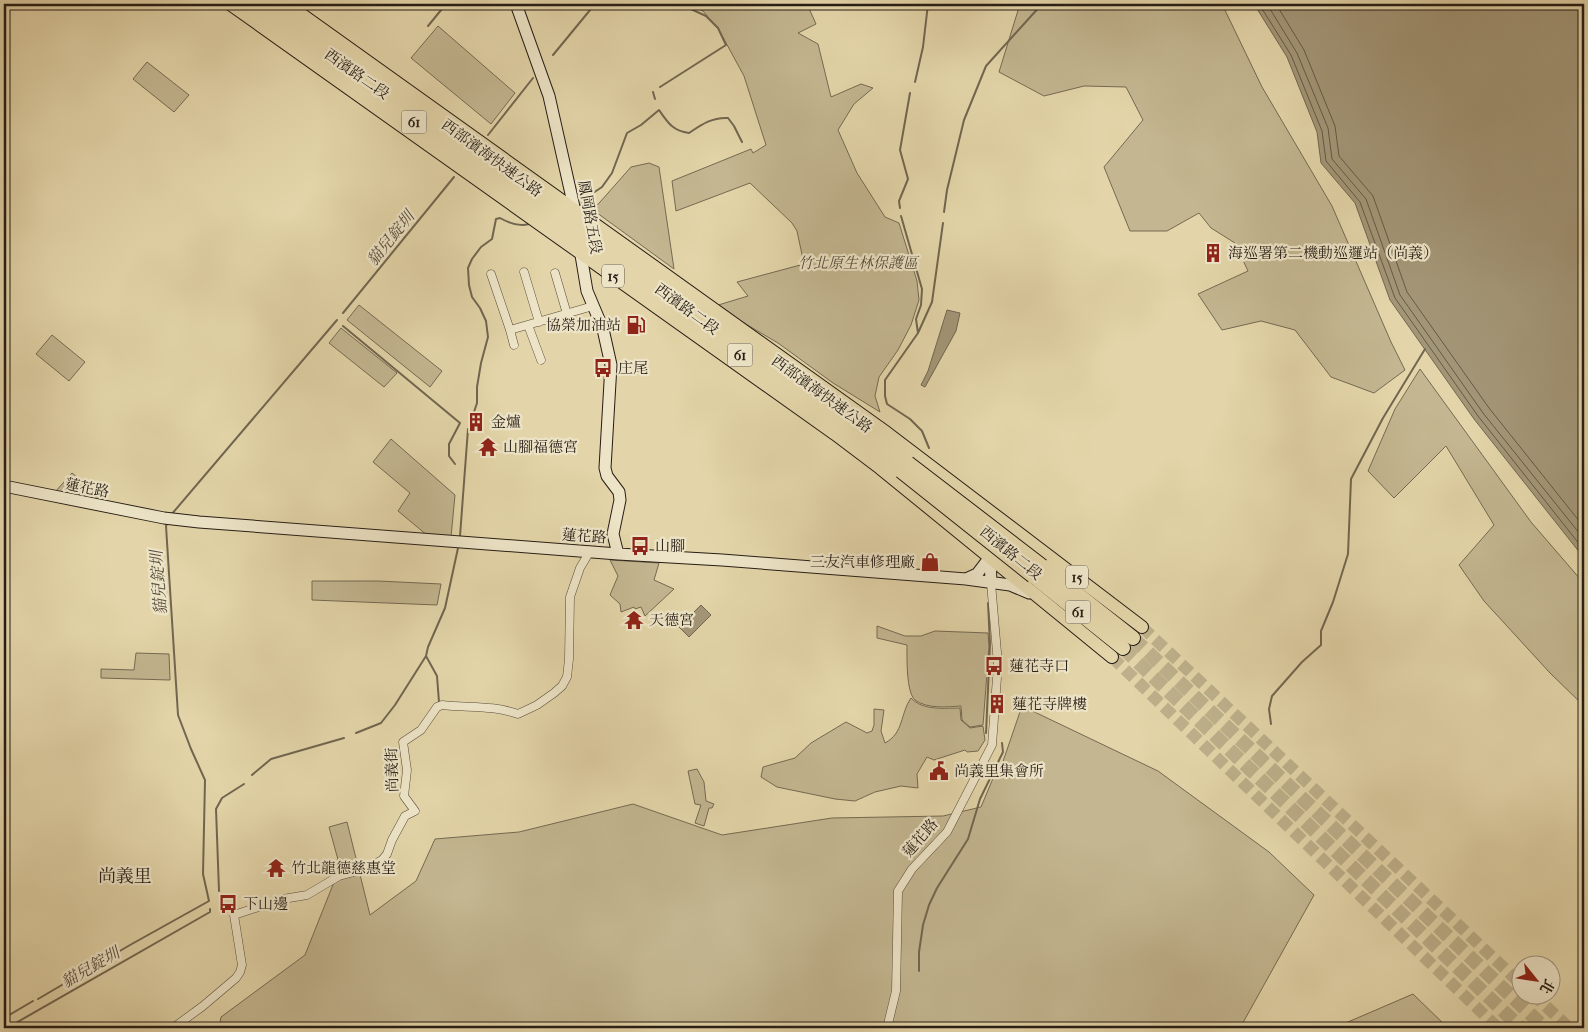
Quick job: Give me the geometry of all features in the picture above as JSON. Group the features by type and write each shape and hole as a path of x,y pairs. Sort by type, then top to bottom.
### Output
{"highway":[{"name":"西部濱海快速公路","path":"249,4 580,246 904,467"},
{"name":"西部濱海快速公路","path":"268,4 578,226 904,467 1037,571 1133,638"}],"main road":[{"name":"西濱路二段","path":"230,4 580,246 836,434 1112,657"},
{"name":"西濱路二段","path":"286,4 888,433 1012,527 1133,638"}],"street":[{"name":"鳳岡路五段","path":"516,4 549,96 578,226 587,292 603,329 611,365 605,468 607,476 619,492 620,500 614,534 618,554"},
{"path":"524,272 539,322"},
{"path":"555,273 567,314"},
{"path":"491,274 514,345"},
{"path":"510,330 593,306"},
{"path":"528,325 541,360"},
{"name":"蓮花路","path":"4,486 169,519 618,554 722,560 966,579 992,583"},
{"path":"966,579 977,574 1012,527"},
{"name":"尚義街","path":"173,1028 203,1006 236,978 240,972 242,965 234,914 283,899 307,895 339,876 365,869 382,860 387,854 397,829 405,816 415,811 404,796 407,770 403,742 421,730 436,707 497,708 518,714 537,705 562,686 567,677 570,658 570,596 580,568 590,551"},
{"name":"蓮花路","path":"887,1028 896,991 898,891 912,869 947,832 992,745 998,664 990,558"},
{"path":"992,583 1010,585 1040,598"}],"green space":[{"name":"竹北原生林保護區","path":"687,4 807,4 816,24 798,33 818,44 831,97 861,84 873,88 854,104 838,130 857,173 885,217 899,223 917,281 919,300 911,325 898,350 879,377 875,396 880,412 833,383 778,343 715,306 748,296 737,282 804,264 797,231 792,223 750,183 676,211 672,181 751,149 753,153 766,145 744,76 719,30 703,11"},
{"path":"1020,4 1222,4 1262,87 1332,206 1405,370 1374,393 1331,377 1295,330 1261,321 1222,330 1198,294 1248,271 1235,243 1211,228 1199,213 1167,231 1130,231 1104,167 1143,120 1126,87 1084,86 1044,96 999,72"},
{"path":"438,26 515,93 491,124 411,58"},
{"path":"147,62 189,95 174,112 133,79"},
{"path":"649,163 659,167 674,269 593,210 631,167"},
{"path":"359,305 442,371 430,387 347,320"},
{"path":"341,328 397,373 384,387 329,343"},
{"path":"52,335 85,362 69,381 36,354"},
{"path":"1420,369 1531,522 1581,580 1584,592 1584,706 1550,673 1484,601 1459,565 1494,525 1446,446 1394,498 1368,471 1395,409"},
{"path":"391,439 455,495 451,537 428,536 398,511 410,493 373,462"},
{"path":"72,473 107,502 55,492"},
{"path":"610,560 659,563 654,580 674,589 645,616 641,607 635,609 634,607 621,612 620,604 610,595 618,576"},
{"path":"312,581 378,581 441,584 437,605 312,600"},
{"path":"877,626 905,636 921,636 935,631 988,633 989,647 983,725 970,727 962,720 961,706 931,706 915,700 910,690 907,645 877,638"},
{"path":"136,653 169,654 170,680 101,678 101,669 134,670"},
{"path":"911,698 928,707 960,708 961,720 970,728 983,726 985,740 978,751 967,752 965,750 934,760 927,757 917,774 918,788 901,786 875,792 855,801 835,799 777,787 761,777 763,767 795,758 811,743 846,722 867,733 872,731 874,709 884,710 881,731 885,743 899,729"},
{"path":"1022,706 1158,771 1269,852 1314,895 1240,1028 219,1028 221,1017 305,955 340,867 329,827 347,822 370,915 416,881 435,839 519,832 633,804 722,835 832,818 943,816 981,807 994,776 998,776"},
{"path":"697,769 704,782 706,801 714,804 712,808 709,808 704,826 695,823 701,805 695,804 688,771"},
{"path":"4,792 9,792 9,819 4,819"},
{"path":"1413,994 1448,1028 1334,1028"}],"water":[{"path":"1254,4 1584,4 1584,558 1474,419 1390,300 1355,203 1321,163 1317,132 1287,57"},
{"path":"947,310 960,313 956,331 925,387 921,385 928,371"},
{"path":"701,605 711,615 689,637 679,627"}],"waterway":[{"path":"428,26 446,4"},
{"name":"貓兒錠圳","path":"553,55 595,4"},
{"path":"660,87 726,45 718,28 706,16 680,4"},
{"path":"915,82 923,47 928,4"},
{"path":"944,212 947,190 964,120 986,66 1042,4"},
{"name":"貓兒錠圳","path":"488,135 533,78"},
{"path":"653,92 655,99"},
{"path":"900,208 899,201 908,179 900,150 910,93"},
{"path":"580,206 590,195 602,187 612,173 627,133 641,125 659,110 671,126 689,133 712,120 728,118 742,142"},
{"name":"貓兒錠圳","path":"343,313 454,177"},
{"path":"901,216 922,289 921,305 916,319 918,333"},
{"path":"472,418 477,403 477,387 488,337 486,321 472,297 468,268 481,247 492,239 496,219 500,218 518,225 529,224"},
{"path":"929,448 922,431 910,419 887,404 885,380 918,333 932,302 943,223"},
{"name":"貓兒錠圳","path":"171,515 337,320"},
{"path":"343,326 460,423 449,444 449,456 455,464"},
{"path":"1271,724 1269,709 1272,696 1302,662 1321,645 1321,631 1333,602 1348,554 1351,479 1383,418 1425,349"},
{"path":"460,536 468,429"},
{"name":"貓兒錠圳","path":"38,999 209,901 203,874 205,780 178,715 167,524"},
{"path":"439,702 437,676 426,656 445,608 458,548"},
{"path":"986,733 990,644 988,603"},
{"path":"356,733 381,723 395,705 426,656"},
{"path":"252,775 271,759 344,738"},
{"path":"919,971 919,952 923,925 929,905 937,888 968,839 980,799 1003,752 1002,743"},
{"path":"219,891 216,809 222,798 244,784"},
{"name":"貓兒錠圳","path":"7,1028 210,912 210,909"},
{"path":"4,1018 33,1001"}],"tunnel":[{"path":"1142,627 1510,974"},
{"path":"1133,638 1545,1028"},
{"path":"1123,648 1521,1028"},
{"path":"1112,657 1498,1028"},
{"path":"1544,1004 1569,1028"}],"place":[{"name":"海巡署第二機動巡邏站（尚義）","path":"1213,253"},
{"name":"協榮加油站","path":"636,325"},
{"name":"庄尾","path":"603,368"},
{"name":"金爐","path":"476,422"},
{"name":"山腳福德宮","path":"488,447"},
{"name":"山腳","path":"640,546"},
{"name":"三友汽車修理廠","path":"930,562"},
{"name":"天德宮","path":"634,620"},
{"name":"蓮花寺口","path":"994,666"},
{"name":"蓮花寺牌樓","path":"997,704"},
{"name":"尚義里集會所","path":"939,771"},
{"name":"竹北龍德慈惠堂","path":"276,868"},
{"name":"下山邊","path":"228,904"}],"district":[{"name":"尚義里","path":"125,876"}]}
